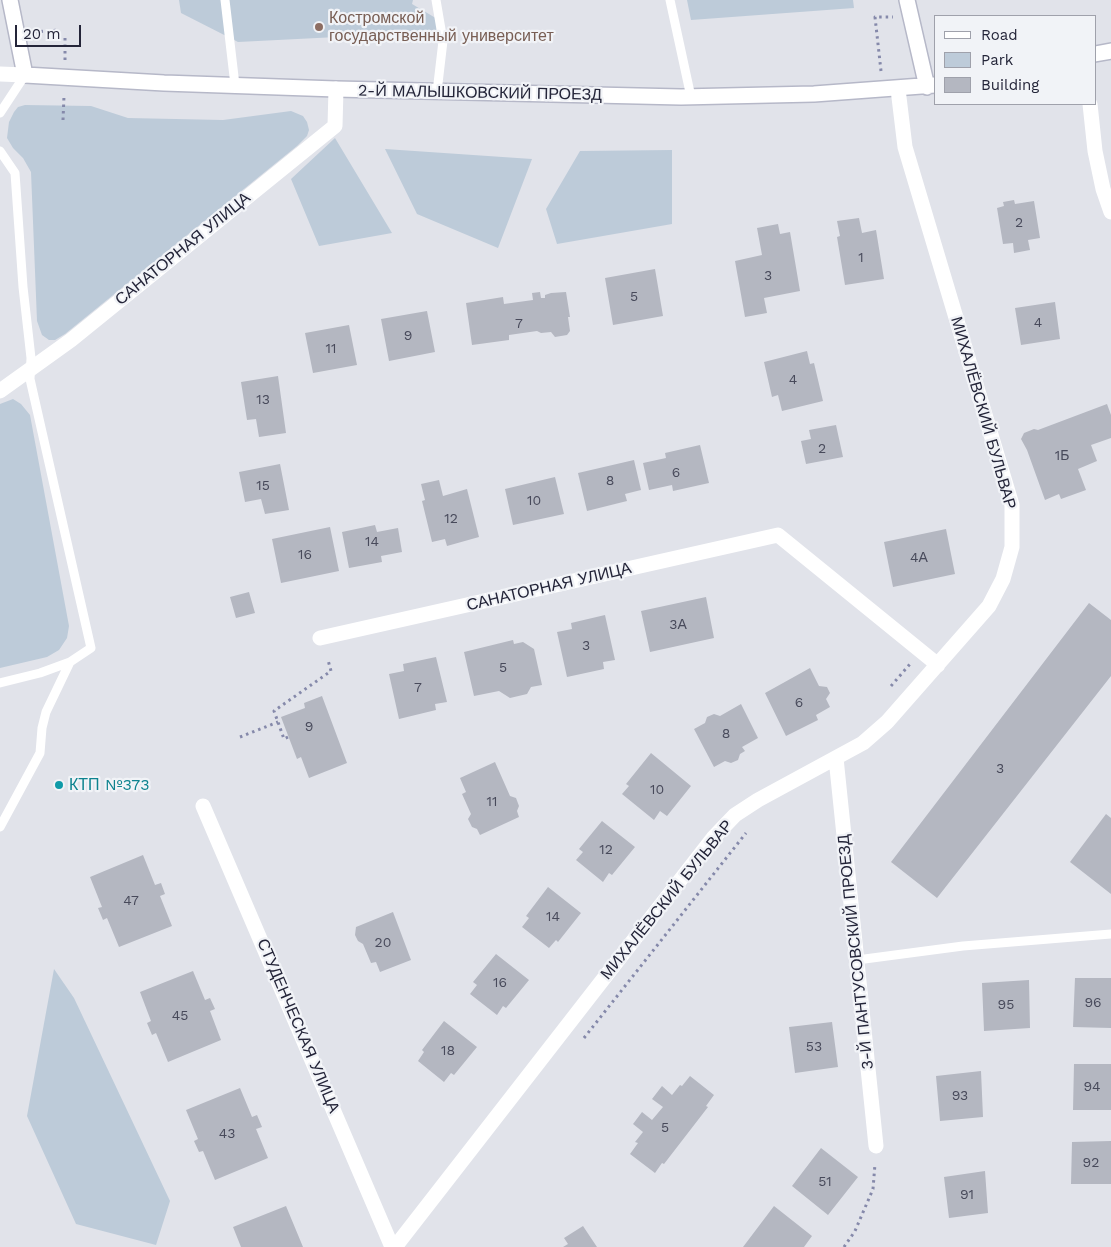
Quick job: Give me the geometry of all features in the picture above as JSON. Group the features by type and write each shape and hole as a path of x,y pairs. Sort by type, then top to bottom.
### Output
{"street":[{"path":"10,0 25,75"},
{"path":"907,0 931,86"},
{"path":"1096,54 1111,51"},
{"name":"2-Й МАЛЫШКОВСКИЙ ПРОЕЗД","path":"0,74 164,83 336,89 691,97 814,94 931,86"},
{"name":"САНАТОРНАЯ УЛИЦА","path":"0,392 72,340 335,126 336,89"},
{"name":"МИХАЛЁВСКИЙ БУЛЬВАР","path":"394,1247 713,838 735,815 750,805 862,743 888,722 989,606 1003,579 1012,547 1012,504 905,147 898,89"},
{"path":"1090,105 1095,151 1111,212"},
{"name":"САНАТОРНАЯ УЛИЦА","path":"320,638 778,535 938,665"},
{"name":"3-Й ПАНТУСОВСКИЙ ПРОЕЗД","path":"836,758 876,1146"},
{"name":"СТУДЕНЧЕСКАЯ УЛИЦА","path":"203,806 394,1247"}],"lane":[{"path":"225,0 235,85"},
{"path":"436,0 443,40 437,92"},
{"path":"670,0 691,97"},
{"path":"0,113 25,75"},
{"path":"0,151 15,173 23,287 31,358 30,379 91,648 70,662 40,673 0,683"},
{"path":"0,827 40,753 42,728 46,712 70,662"},
{"path":"857,960 963,946 1111,934"}],"path":[{"path":"879,60 875,17 898,16"},
{"path":"288,737 284,739 274,711 331,671 328,660"},
{"path":"240,737 278,722"},
{"path":"579,1044 751,826"},
{"path":"844,1247 856,1231 873,1190 876,1146"}],"green space":[{"path":"179,0 413,0 412,4 439,20 436,32 238,42 181,13"},
{"path":"687,0 853,0 854,8 691,20"},
{"path":"25,105 91,106 128,118 223,120 291,111 303,116 309,130 307,136 297,146 65,334 55,340 49,340 42,335 37,321 31,172 23,158 13,148 7,138 9,122 14,112 18,107"},
{"path":"335,138 392,233 319,246 291,179"},
{"path":"385,149 532,159 498,248 417,214"},
{"path":"672,150 672,224 557,244 546,209 580,151"},
{"path":"13,399 21,404 30,415 69,626 67,638 59,650 47,657 0,668 0,404"},
{"path":"54,969 74,998 170,1201 156,1245 76,1224 27,1116"}],"building":[{"path":"1014,200 1015,204 1034,201 1040,238 1028,240 1030,250 1014,253 1013,243 1003,244 997,208 1004,206 1003,202"},
{"path":"859,218 862,233 876,230 884,279 845,285 837,237 840,236 837,221"},
{"path":"778,224 780,234 790,232 800,291 764,298 767,313 745,317 735,261 762,255 757,228"},
{"path":"655,269 663,316 613,325 605,278"},
{"path":"540,292 541,298 545,298 545,295 551,293 566,292 570,317 568,317 570,331 567,335 555,337 551,332 541,333 537,331 509,335 509,340 472,345 466,303 503,297 504,304 533,300 532,293"},
{"path":"1055,302 1060,339 1021,345 1015,308"},
{"path":"427,311 435,352 389,361 381,319"},
{"path":"349,325 357,365 313,373 305,333"},
{"path":"807,351 810,364 814,363 823,401 782,411 778,395 772,397 764,362"},
{"path":"278,376 286,433 259,437 256,419 247,420 241,382"},
{"path":"1107,404 1111,415 1111,438 1091,445 1097,461 1078,469 1086,490 1061,499 1059,494 1045,500 1027,450 1021,439 1024,433 1034,429 1038,430"},
{"path":"836,425 843,457 806,464 801,441 811,439 809,430"},
{"path":"700,445 709,483 673,491 672,485 649,490 643,463 666,458 665,453"},
{"path":"634,460 641,490 625,494 627,501 587,511 578,473"},
{"path":"280,464 289,510 265,514 261,499 245,502 239,472"},
{"path":"555,477 564,514 513,525 505,489"},
{"path":"439,480 443,496 467,489 479,537 447,546 445,539 432,542 422,501 425,500 421,484"},
{"path":"375,525 377,532 398,528 402,552 381,556 382,562 349,568 342,532"},
{"path":"330,527 339,571 281,583 272,539"},
{"path":"946,529 955,574 893,587 884,542"},
{"path":"249,592 255,613 236,618 230,597"},
{"path":"706,597 714,638 650,652 641,611"},
{"path":"1089,603 1111,620 1111,676 937,898 891,862"},
{"path":"605,615 615,660 603,662 604,669 567,677 557,632 572,629 571,623"},
{"path":"513,640 514,644 523,642 534,649 542,685 531,687 527,694 510,698 499,691 474,696 464,652"},
{"path":"436,657 447,702 435,704 436,710 399,719 389,674 404,671 403,664"},
{"path":"810,668 819,686 827,687 830,693 826,699 830,707 816,715 818,720 786,736 765,693"},
{"path":"322,696 347,763 309,778 301,757 297,759 281,717 305,708 304,703"},
{"path":"741,704 758,738 742,747 745,751 740,754 738,760 731,763 725,761 714,767 694,729 705,723 707,717 714,714 720,716"},
{"path":"651,753 691,786 667,816 660,811 654,820 622,794 629,786 626,784"},
{"path":"495,762 510,796 516,798 519,806 517,811 519,817 480,835 477,829 472,827 468,819 471,814 462,794 466,792 460,778"},
{"name":"КТП №373","path":"57,783 62,783 62,788 56,787"},
{"path":"1106,814 1111,818 1111,894 1070,862"},
{"path":"602,821 635,847 612,875 609,873 603,882 576,860 583,852 579,849"},
{"path":"143,855 155,885 161,883 165,894 160,896 172,926 119,947 107,918 103,920 98,908 102,907 90,877"},
{"path":"548,887 581,913 558,942 556,940 549,948 522,927 529,918 526,916"},
{"path":"393,912 411,960 380,972 376,962 371,963 363,944 358,941 355,935 356,927"},
{"path":"496,954 529,980 506,1008 503,1006 497,1015 470,994 477,985 473,982"},
{"path":"193,971 205,1000 210,998 215,1009 210,1011 221,1040 168,1062 156,1033 152,1035 147,1023 151,1021 140,992"},
{"path":"1075,978 1111,978 1111,1028 1073,1027"},
{"path":"1029,980 1030,1028 984,1031 982,983"},
{"path":"444,1021 477,1047 454,1075 451,1073 444,1082 418,1061 424,1052 422,1050"},
{"path":"832,1022 838,1067 795,1073 789,1027"},
{"path":"1074,1064 1111,1064 1111,1110 1073,1110"},
{"path":"981,1071 983,1117 940,1121 936,1076"},
{"path":"690,1076 714,1095 706,1106 708,1107 655,1173 630,1154 638,1143 635,1142 643,1132 633,1124 642,1112 652,1120 663,1107 652,1099 662,1086 672,1095"},
{"path":"240,1088 252,1117 257,1115 262,1127 256,1129 268,1158 215,1180 203,1151 199,1152 194,1141 198,1139 186,1110"},
{"path":"1111,1141 1111,1184 1071,1184 1072,1142"},
{"path":"821,1148 858,1177 828,1215 792,1186"},
{"path":"985,1171 988,1213 949,1218 944,1177"},
{"path":"286,1206 303,1247 241,1247 233,1227"},
{"path":"774,1206 812,1236 804,1247 743,1247"},
{"path":"583,1226 597,1247 563,1247 568,1244 564,1238"}],"place":[{"name":"Костромской государственный университет","path":"319,27"},
{"name":"КТП №373","path":"59,785"}]}
